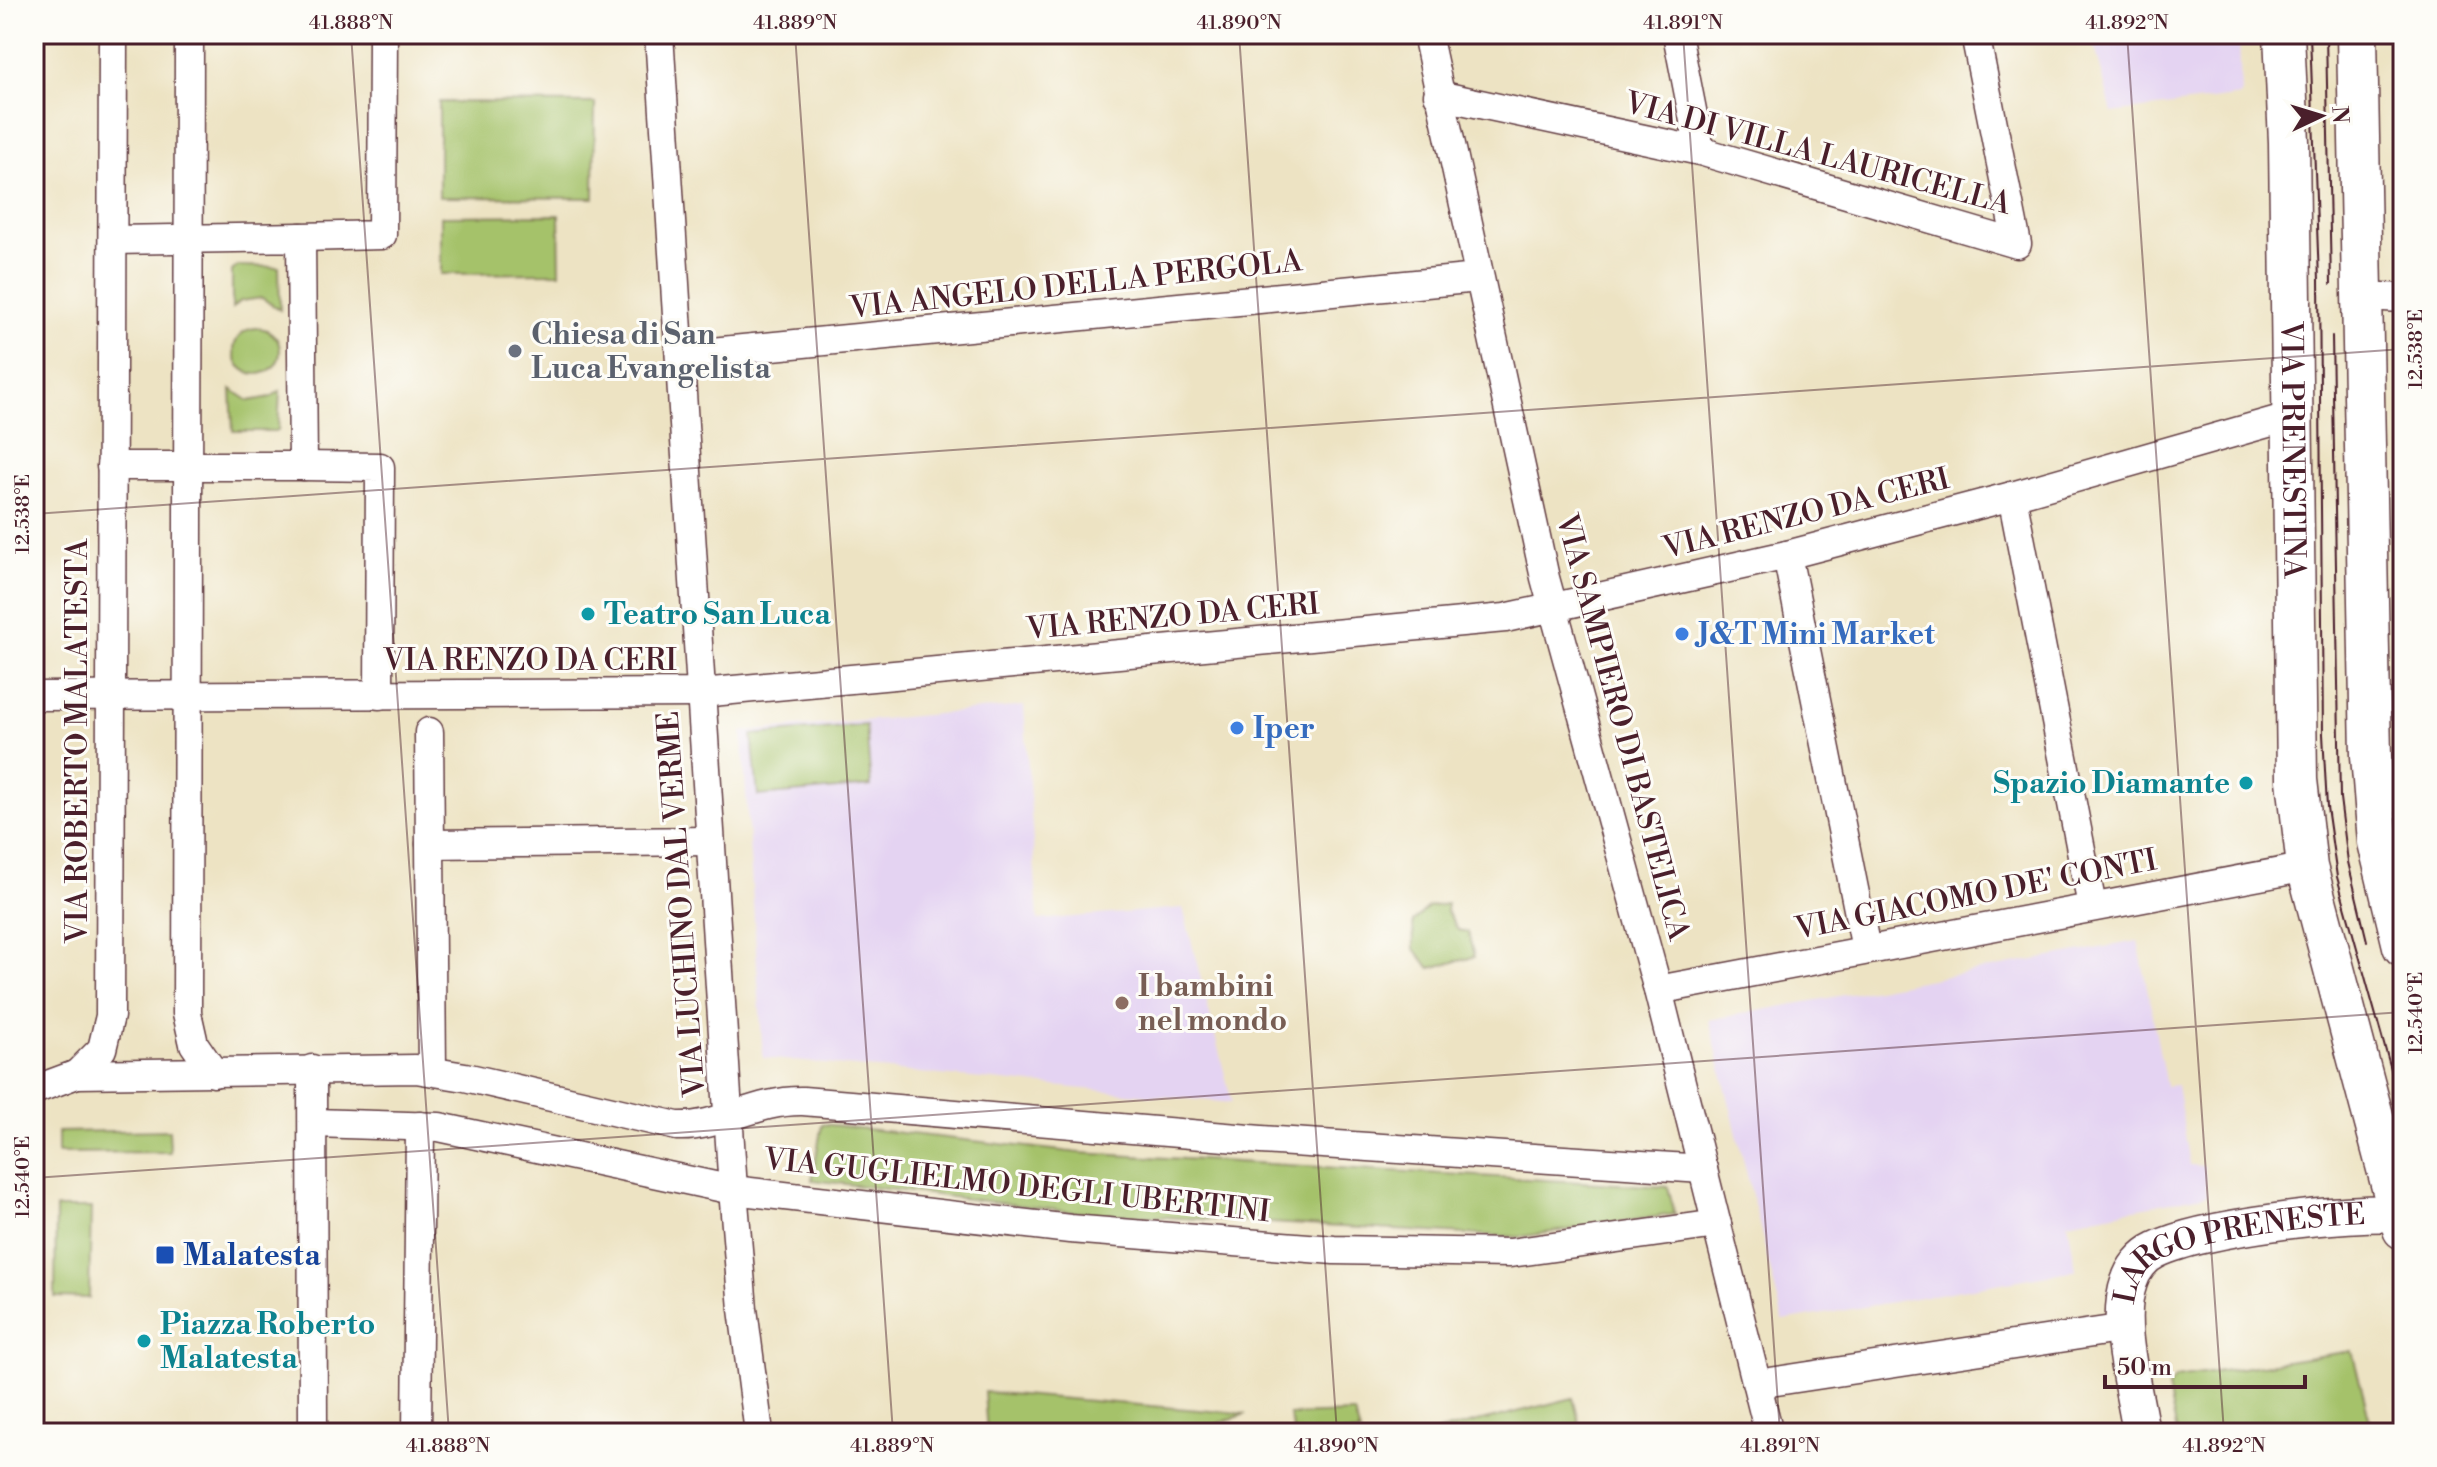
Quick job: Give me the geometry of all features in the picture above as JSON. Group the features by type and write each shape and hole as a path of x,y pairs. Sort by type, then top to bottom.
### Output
{"main road":[{"name":"VIA PRENESTINA","path":"2284,34 2289,142 2297,780 2307,867"},
{"path":"2357,34 2373,786 2383,869 2403,946"},
{"name":"LARGO PRENESTE","path":"2307,867 2402,1219"}],"street":[{"name":"VIA ROBERTO MALATESTA","path":"77,1074 102,1049 110,1016 113,34"},
{"path":"189,34 187,1013 194,1044 214,1073"},
{"path":"113,240 382,235 383,34"},
{"name":"VIA LUCHINO DAL VERME","path":"659,34 733,1190 743,1309 759,1433"},
{"name":"VIA SAMPIERO DI BASTELICA","path":"1427,34 1553,610 1658,990 1769,1433"},
{"path":"1677,34 1700,151"},
{"name":"VIA DI VILLA LAURICELLA","path":"1438,95 1700,151 2017,244 1975,34"},
{"path":"301,237 303,466"},
{"name":"VIA ANGELO DELLA PERGOLA","path":"680,355 1478,278"},
{"path":"2363,296 2403,298"},
{"name":"VIA RENZO DA CERI","path":"34,696 701,693 1505,618 1553,610 1787,555 2012,496 2292,416"},
{"path":"111,466 380,467 379,695"},
{"path":"2012,496 2092,906"},
{"path":"1787,555 1866,949"},
{"path":"429,732 432,1071"},
{"path":"430,844 710,841"},
{"name":"VIA GIACOMO DE' CONTI","path":"1658,990 2307,867"},
{"path":"34,1067 77,1074 312,1069 313,1433"},
{"name":"VIA GUGLIELMO DEGLI UBERTINI","path":"312,1069 432,1071 677,1126 704,1124 769,1102 803,1101 1273,1141 1703,1169"},
{"path":"34,1090 77,1074"},
{"name":"VIA GUGLIELMO DEGLI UBERTINI","path":"314,1123 455,1130 733,1190 1070,1229 1334,1250 1510,1253 1717,1224"},
{"path":"417,1433 420,1126"},
{"name":"LARGO PRENESTE","path":"2141,1433 2125,1328 2128,1284 2139,1264 2154,1251 2249,1228 2359,1214 2402,1219"},
{"path":"1757,1384 2125,1328"}],"shaded area":[{"path":"2092,34 2239,34 2241,96 2112,113"},
{"path":"1024,706 1038,920 1183,908 1232,1103 763,1058 742,732"},
{"path":"2138,941 2166,1086 2177,1085 2190,1165 2204,1166 2207,1195 2068,1222 2076,1270 1783,1321 1709,1020"}],"green space":[{"path":"439,102 595,103 594,198 439,197"},
{"path":"559,215 560,273 441,274 441,216"},
{"path":"238,266 279,267 280,310 262,298 241,301 232,308 232,271"},
{"path":"257,328 274,334 280,351 274,368 257,374 240,368 234,351 240,334"},
{"path":"231,389 249,401 271,397 280,391 278,431 233,431"},
{"path":"866,725 871,786 758,796 752,735"},
{"path":"1447,904 1446,910 1458,930 1468,932 1474,957 1430,968 1414,948 1413,922 1428,907"},
{"path":"822,1124 1080,1153 1668,1187 1675,1214 1519,1237 1074,1212 812,1180"},
{"path":"169,1130 170,1152 58,1153 58,1132"},
{"path":"56,1208 91,1208 89,1298 55,1297"},
{"path":"2352,1351 2373,1433 2177,1433 2168,1388 2176,1378"},
{"path":"984,1392 1246,1414 1191,1433 987,1433"},
{"path":"1573,1398 1582,1433 1434,1433"},
{"path":"1354,1413 1360,1433 1294,1433 1289,1415"}],"tram line":[{"path":"2310,34 2319,280 2323,734 2327,807 2337,877 2403,1112"},
{"path":"2326,34 2331,284"},
{"path":"2332,336 2340,798 2348,862 2367,941"}],"place":[{"name":"Chiesa di San Luca Evangelista","path":"515,351"},
{"name":"Teatro San Luca","path":"588,614"},
{"name":"J&T Mini Market","path":"1682,634"},
{"name":"Iper","path":"1237,728"},
{"name":"Spazio Diamante","path":"2246,783"},
{"name":"I bambini nel mondo","path":"1122,1003"},
{"name":"Malatesta","path":"165,1255"},
{"name":"Piazza Roberto Malatesta","path":"144,1341"}]}
